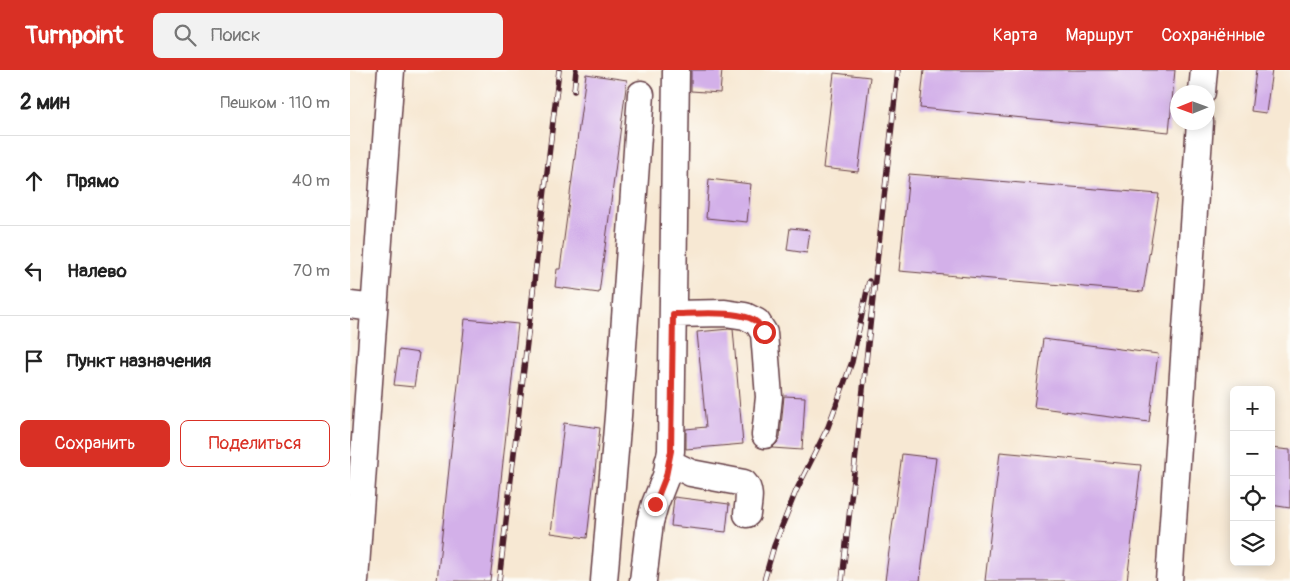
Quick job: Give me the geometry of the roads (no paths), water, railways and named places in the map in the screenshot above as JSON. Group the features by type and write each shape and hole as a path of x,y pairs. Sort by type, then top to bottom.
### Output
{"lane":[{"path":"355,581 362,307 390,70"},
{"path":"644,581 650,522 666,476 671,451 676,70"},
{"path":"1203,85 1204,70"},
{"path":"604,581 641,94"},
{"path":"1169,581 1199,130"},
{"path":"673,314 724,313 745,316 757,322 764,332 769,397 765,435"},
{"path":"668,462 691,473 744,484 748,487 749,491 747,514"}],"railway":[{"path":"499,581 559,70"},
{"path":"574,91 576,70"},
{"path":"842,581 898,70"},
{"path":"764,581 774,546 796,491 828,427 852,362 869,281"}]}
